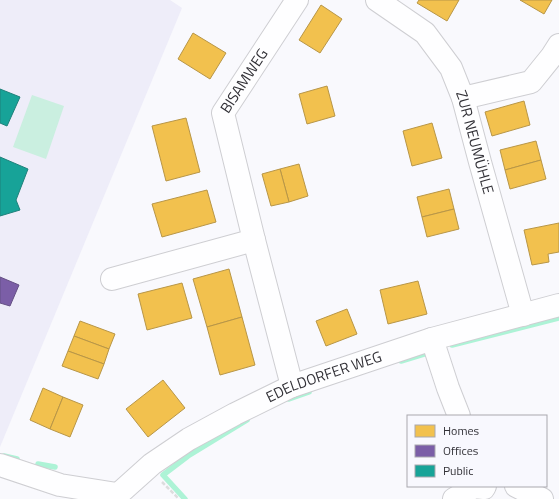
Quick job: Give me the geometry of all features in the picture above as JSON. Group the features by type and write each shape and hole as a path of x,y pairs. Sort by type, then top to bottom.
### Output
{"street":[{"name":"BISAMWEG","path":"292,386 223,113 297,0"},
{"name":"ZUR NEUMÜHLE","path":"377,0 425,33 451,68 464,98 480,162 523,315"},
{"path":"464,98 531,82 559,45"},
{"path":"112,279 254,240"},
{"name":"EDELDORFER WEG","path":"115,497 152,464 189,439 292,386 432,340 559,305"},
{"path":"432,340 459,415"},
{"path":"0,465 60,485 115,497"},
{"path":"454,499 474,487 487,491"},
{"path":"518,487 542,499"}],"shaded area":[{"path":"0,0 170,0 182,8 0,447"}],"green space":[{"path":"32,95 64,106 46,159 13,147"}],"building: Homes":[{"path":"419,0 459,0 447,21 417,3"},
{"path":"520,0 552,0 544,14"},
{"path":"321,5 342,19 320,53 299,40"},
{"path":"193,33 226,53 210,79 178,59"},
{"path":"327,86 335,116 307,124 299,94"},
{"path":"524,101 530,125 492,136 485,112"},
{"path":"186,118 200,172 166,181 152,126"},
{"path":"432,123 442,158 412,166 403,131"},
{"path":"536,141 541,160 505,170 500,150"},
{"path":"541,160 546,179 510,189 505,170"},
{"path":"299,164 308,196 289,202 280,169"},
{"path":"280,169 289,202 271,206 262,174"},
{"path":"449,189 454,209 422,217 417,197"},
{"path":"207,190 216,222 162,237 152,204"},
{"path":"454,209 459,229 427,237 422,217"},
{"path":"559,223 559,252 548,254 549,262 532,265 524,230"},
{"path":"229,269 242,317 207,327 193,279"},
{"path":"418,281 427,314 388,324 380,290"},
{"path":"182,283 192,318 147,330 138,294"},
{"path":"347,309 357,334 326,346 316,321"},
{"path":"242,317 255,365 220,375 207,327"},
{"path":"80,321 115,334 109,349 74,336"},
{"path":"74,336 109,349 104,364 68,351"},
{"path":"68,351 104,364 98,379 62,366"},
{"path":"163,380 185,408 148,437 126,409"},
{"path":"43,388 63,397 50,429 30,420"},
{"path":"63,397 83,405 70,437 50,429"}],"building: Offices":[{"path":"0,277 19,285 10,306 0,303"}],"building: Public":[{"path":"0,89 20,97 7,126 0,123"},
{"path":"0,157 28,169 16,200 20,210 0,216"}],"waterway":[{"path":"452,345 559,318"},
{"path":"401,361 424,354"},
{"path":"289,399 309,392"},
{"path":"185,499 163,475 188,456 247,420"},
{"path":"4,456 17,459"},
{"path":"38,464 55,467"}]}
